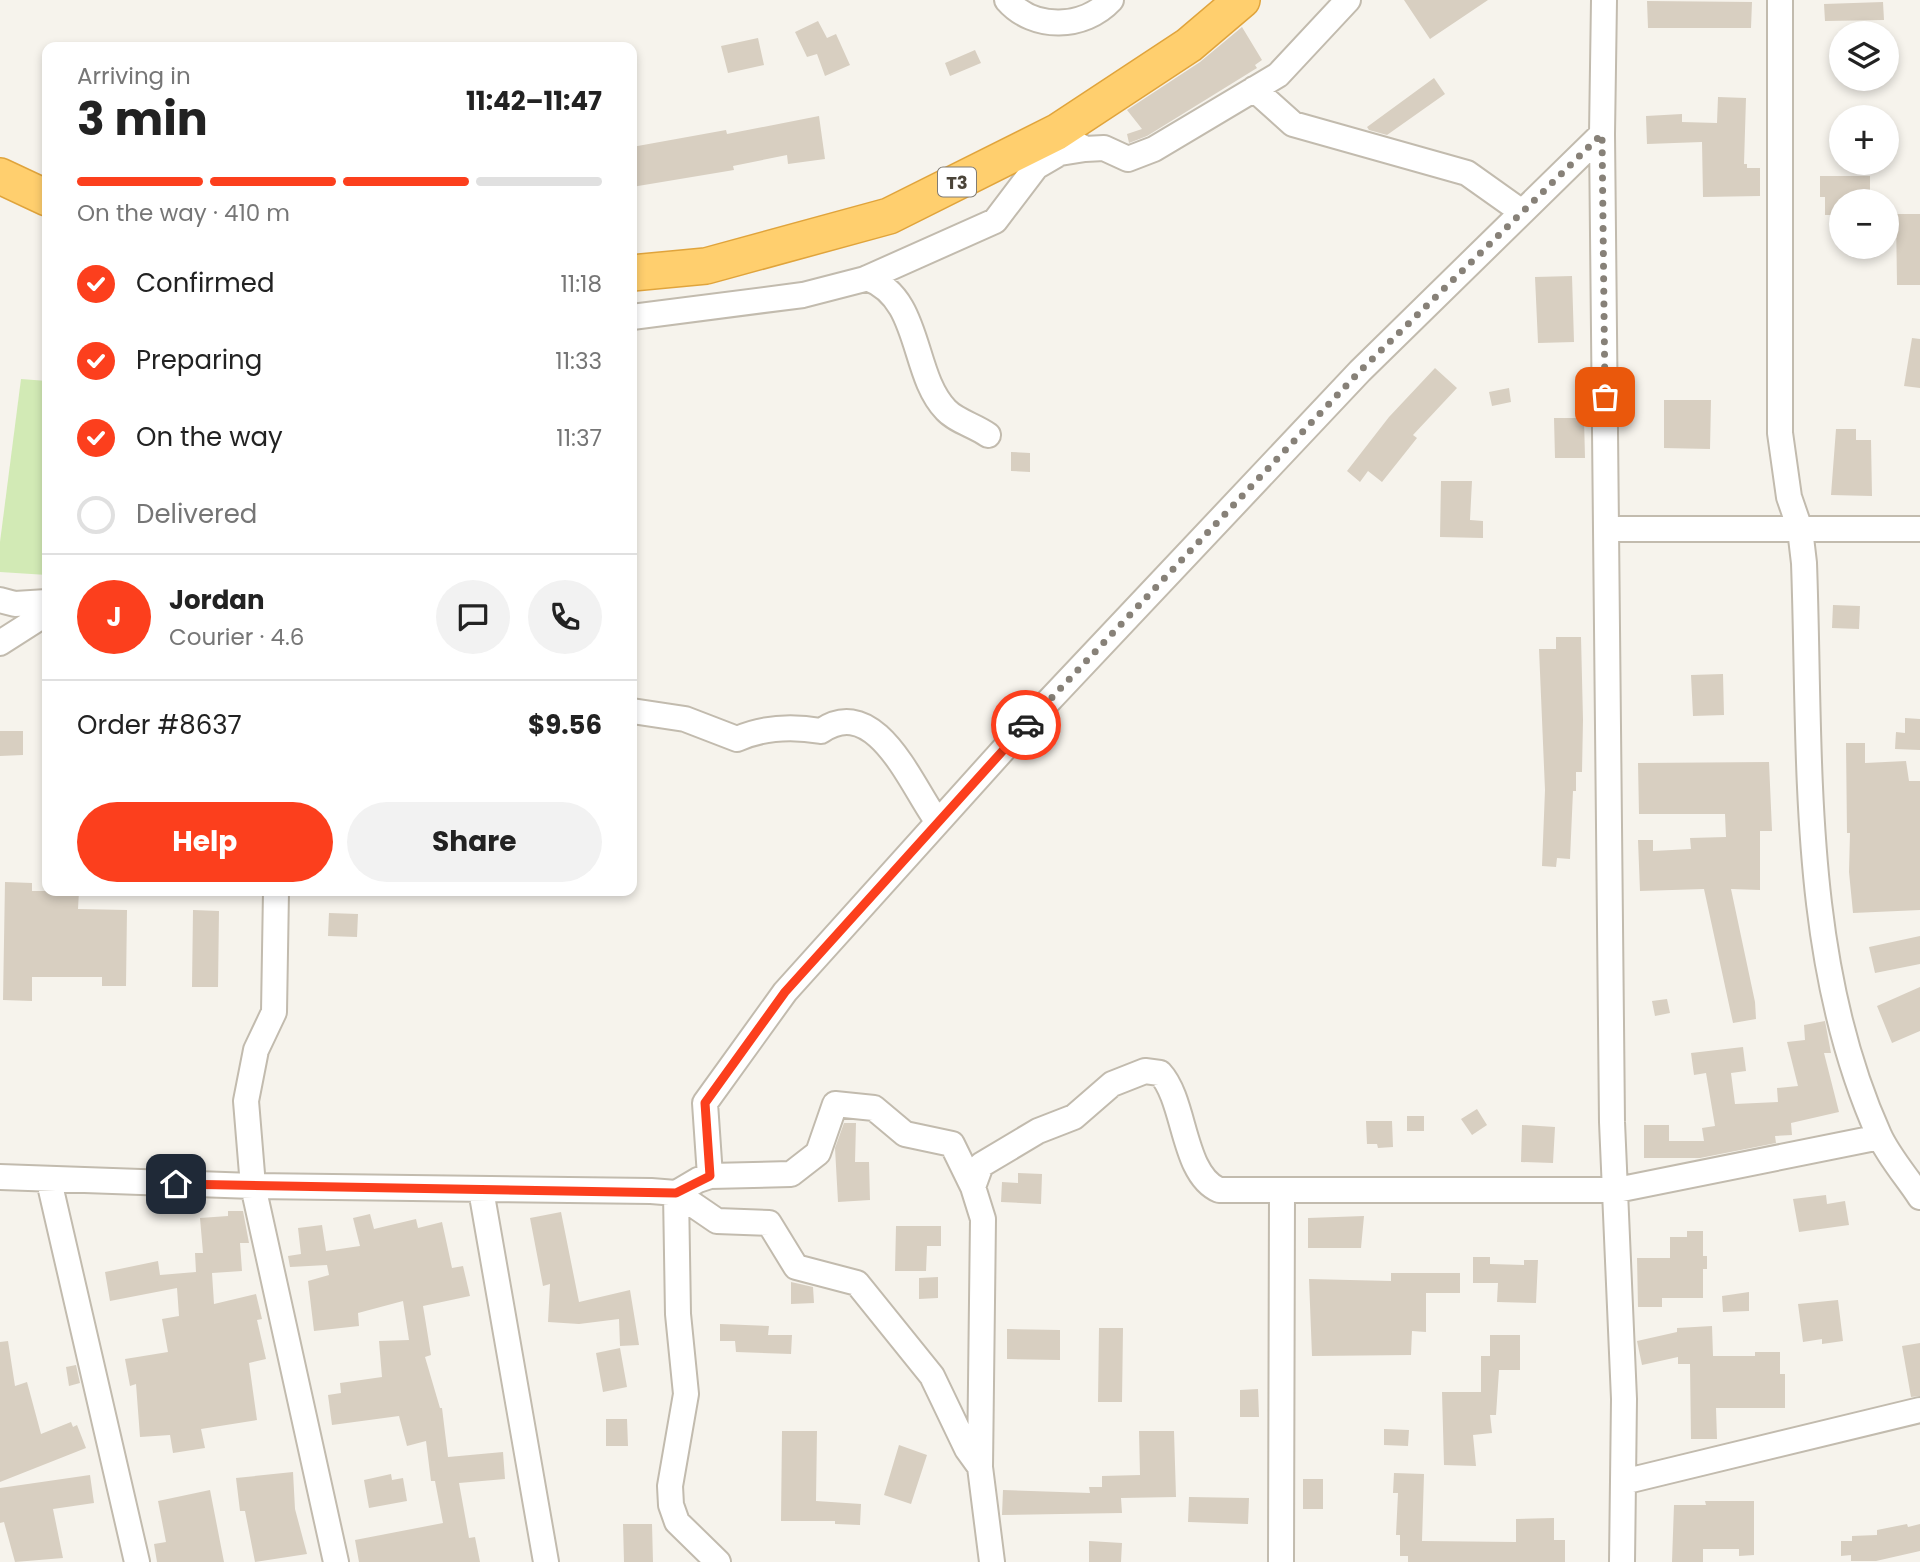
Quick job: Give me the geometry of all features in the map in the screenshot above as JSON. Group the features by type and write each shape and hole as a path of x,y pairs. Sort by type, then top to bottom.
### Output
{"highway":[{"name":"T3","path":"637,273 705,266 889,216 1071,140 1242,0"},
{"path":"0,176 42,196"}],"street":[{"path":"1007,0 1031,18 1057,24 1082,20 1111,0"},
{"path":"637,316 803,295 867,278 995,221 1036,167 1060,153 1071,140 1104,148 1128,159 1154,149 1278,75 1348,0"},
{"path":"1604,0 1602,134 1612,1122 1623,1482 1622,1562"},
{"path":"1780,0 1780,433 1789,497 1800,529 1804,563 1817,877 1828,962 1839,1016 1880,1137 1920,1197"},
{"path":"1254,89 1293,124 1467,173 1522,212"},
{"path":"710,1176 705,1103 785,992 938,822 1360,371 1602,134"},
{"path":"867,278 887,291 900,308 919,350 924,372 947,411 988,435"},
{"path":"1606,528 1920,529"},
{"path":"0,600 15,604 42,602"},
{"path":"0,643 42,616"},
{"path":"637,712 685,719 737,739 762,730 787,727 821,732 838,724 858,725 877,733 891,747 901,767 916,783 925,805 938,822"},
{"path":"276,896 274,1012 256,1050 246,1101 253,1186 336,1562"},
{"path":"973,1187 981,1165 1038,1131 1074,1117 1112,1084 1145,1071 1160,1073 1171,1084 1191,1149 1210,1186 1219,1189 1282,1192 1616,1190 1880,1137"},
{"path":"0,1177 49,1181 253,1186 676,1193 710,1176 791,1174 818,1153 835,1104 874,1108 905,1134 951,1144 973,1187 983,1219 980,1467 992,1562"},
{"path":"49,1181 137,1562"},
{"path":"481,1189 546,1562"},
{"path":"1281,1562 1282,1192"},
{"path":"676,1193 717,1221 769,1223 796,1267 857,1283 932,1376 967,1449 980,1467"},
{"path":"676,1193 678,1314 686,1394 670,1486 671,1505 677,1522 718,1562"},
{"path":"1623,1482 1920,1410"}],"green space":[{"path":"21,379 42,381 42,575 0,572 0,542"}],"building":[{"path":"1404,0 1488,0 1430,39"},
{"path":"1647,1 1752,2 1751,28 1648,28"},
{"path":"1883,2 1884,20 1825,21 1824,4"},
{"path":"818,21 827,38 836,34 850,65 825,76 817,54 807,57 795,32"},
{"path":"1242,27 1262,60 1255,65 1257,68 1147,136 1129,143 1127,134 1142,129 1127,110 1200,62"},
{"path":"758,38 764,65 728,73 721,46"},
{"path":"975,50 981,63 950,76 945,63"},
{"path":"1434,78 1445,94 1387,135 1369,130 1367,127"},
{"path":"1718,97 1746,98 1744,164 1747,164 1747,168 1760,168 1760,196 1703,197 1702,142 1647,144 1646,116 1682,114 1682,122 1717,123"},
{"path":"819,116 825,159 788,164 787,155 733,166 734,170 637,186 637,146 726,130 727,134"},
{"path":"1820,176 1870,176 1870,189 1829,189 1829,215 1825,215 1825,197 1820,197"},
{"path":"1899,214 1920,214 1920,285 1897,285"},
{"path":"1572,276 1574,342 1538,343 1535,277"},
{"path":"1912,338 1920,339 1920,388 1904,386"},
{"path":"1435,368 1457,388 1413,435 1417,438 1382,482 1368,471 1360,482 1347,471 1389,417"},
{"path":"1509,388 1511,402 1492,406 1489,392"},
{"path":"1664,400 1711,400 1710,449 1664,448"},
{"path":"1554,418 1584,418 1585,458 1555,458"},
{"path":"1836,429 1856,429 1856,440 1871,440 1872,496 1831,495"},
{"path":"1011,452 1030,453 1030,472 1011,471"},
{"path":"1441,481 1472,481 1470,520 1483,521 1483,538 1440,537"},
{"path":"1833,605 1860,606 1859,629 1832,628"},
{"path":"1556,637 1581,637 1583,720 1582,772 1576,772 1576,791 1573,791 1570,859 1557,858 1556,867 1542,866 1545,790 1539,649 1556,649"},
{"path":"1723,674 1724,715 1693,716 1691,675"},
{"path":"1905,718 1920,719 1920,750 1895,749 1896,732 1905,733"},
{"path":"0,731 23,731 23,755 0,756"},
{"path":"1846,743 1865,743 1865,763 1906,761 1909,781 1920,781 1920,910 1853,913 1849,872 1850,833 1847,833"},
{"path":"1769,762 1772,831 1760,831 1760,890 1731,889 1755,1002 1756,1019 1733,1023 1704,889 1640,891 1638,840 1653,840 1653,851 1691,849 1690,838 1726,837 1725,814 1639,814 1638,763"},
{"path":"5,882 32,883 32,891 42,891 42,896 79,896 78,909 127,910 126,986 102,986 102,977 32,977 32,1001 3,1000"},
{"path":"193,910 219,911 218,987 192,987"},
{"path":"329,913 358,914 357,937 328,936"},
{"path":"1920,936 1920,964 1875,973 1869,947"},
{"path":"1920,987 1920,1031 1892,1043 1877,1006"},
{"path":"1667,999 1670,1013 1655,1016 1652,1001"},
{"path":"1825,1021 1831,1053 1824,1053 1839,1112 1791,1123 1792,1135 1775,1136 1776,1143 1700,1158 1644,1158 1644,1125 1669,1125 1669,1141 1704,1141 1702,1128 1715,1126 1706,1073 1694,1075 1691,1053 1743,1047 1746,1071 1731,1073 1735,1104 1778,1102 1777,1088 1798,1086 1787,1042 1805,1040 1804,1025"},
{"path":"1477,1109 1487,1125 1472,1135 1461,1119"},
{"path":"1407,1116 1424,1116 1424,1131 1407,1131"},
{"path":"1366,1121 1392,1121 1393,1147 1378,1148 1377,1144 1367,1144"},
{"path":"844,1123 856,1123 855,1162 869,1162 870,1200 838,1202 835,1148"},
{"path":"1522,1125 1555,1127 1553,1163 1521,1162"},
{"path":"1018,1173 1042,1174 1041,1204 1001,1202 1002,1182 1018,1183"},
{"path":"1826,1195 1827,1204 1845,1201 1849,1225 1799,1232 1793,1199"},
{"path":"228,1211 243,1211 249,1243 240,1243 242,1271 212,1273 214,1304 256,1294 262,1319 257,1320 266,1359 249,1363 257,1420 201,1429 205,1448 173,1453 170,1435 140,1437 136,1384 130,1386 125,1359 168,1352 162,1319 179,1316 177,1288 110,1301 105,1272 158,1261 160,1275 196,1272 195,1253 203,1253 200,1218 228,1216"},
{"path":"561,1212 579,1302 630,1290 639,1345 620,1346 619,1319 579,1324 548,1322 550,1284 543,1286 530,1218"},
{"path":"370,1214 374,1229 416,1219 418,1228 442,1222 452,1268 463,1266 470,1296 423,1306 431,1355 425,1357 442,1408 448,1457 503,1452 505,1479 459,1483 469,1538 475,1537 480,1562 359,1562 355,1540 443,1523 435,1481 431,1481 426,1441 407,1446 399,1416 332,1425 328,1395 341,1393 340,1383 382,1377 379,1341 409,1340 403,1301 358,1313 359,1326 314,1331 308,1281 329,1275 327,1265 290,1267 288,1256 301,1254 298,1228 322,1225 326,1251 360,1246 353,1218"},
{"path":"1364,1216 1361,1248 1308,1248 1308,1218"},
{"path":"896,1226 941,1226 941,1246 927,1246 926,1271 895,1271"},
{"path":"1687,1231 1703,1231 1703,1256 1707,1256 1707,1269 1703,1269 1703,1298 1662,1298 1662,1307 1638,1307 1637,1258 1670,1258 1670,1237 1687,1237"},
{"path":"1473,1257 1490,1257 1490,1264 1524,1265 1524,1260 1538,1260 1536,1303 1497,1302 1498,1283 1473,1283"},
{"path":"1391,1273 1460,1273 1460,1293 1426,1293 1426,1332 1412,1331 1411,1355 1312,1356 1309,1279 1391,1281"},
{"path":"938,1277 938,1298 919,1299 919,1278"},
{"path":"791,1282 813,1287 814,1303 791,1304"},
{"path":"1749,1292 1749,1311 1723,1312 1722,1296"},
{"path":"1838,1300 1843,1341 1822,1344 1822,1339 1803,1342 1798,1304"},
{"path":"720,1324 769,1326 768,1335 792,1335 791,1354 736,1352 735,1341 720,1341"},
{"path":"1712,1326 1713,1356 1755,1356 1755,1352 1780,1352 1780,1374 1785,1374 1785,1408 1716,1408 1717,1439 1691,1439 1690,1364 1678,1364 1678,1357 1642,1365 1637,1341 1677,1332 1677,1328"},
{"path":"1099,1328 1123,1328 1122,1402 1098,1402"},
{"path":"1007,1329 1060,1330 1060,1360 1007,1359"},
{"path":"1490,1335 1520,1335 1520,1370 1499,1370 1496,1415 1490,1415 1492,1433 1473,1435 1476,1466 1444,1465 1442,1392 1481,1392 1481,1356 1490,1356"},
{"path":"8,1341 15,1386 27,1382 41,1434 71,1422 73,1427 77,1425 86,1448 0,1482 0,1342"},
{"path":"1920,1343 1920,1396 1911,1397 1902,1346"},
{"path":"620,1348 627,1387 603,1392 596,1353"},
{"path":"76,1365 80,1383 69,1386 66,1367"},
{"path":"1258,1389 1259,1417 1240,1417 1240,1390"},
{"path":"606,1419 627,1419 628,1446 606,1446"},
{"path":"1384,1429 1409,1430 1408,1446 1384,1445"},
{"path":"782,1431 817,1431 816,1501 861,1504 860,1525 835,1524 835,1521 781,1521"},
{"path":"1139,1431 1174,1431 1176,1497 1121,1498 1122,1513 1002,1515 1003,1490 1090,1493 1089,1487 1102,1487 1102,1476 1140,1475"},
{"path":"899,1445 927,1455 911,1504 884,1495"},
{"path":"293,1472 295,1509 307,1554 255,1562 245,1511 240,1511 236,1478"},
{"path":"1394,1473 1424,1474 1422,1541 1516,1542 1516,1519 1554,1518 1554,1540 1565,1540 1565,1562 1408,1562 1408,1556 1400,1556 1400,1535 1396,1535 1398,1493 1393,1493"},
{"path":"391,1474 392,1480 403,1478 407,1501 369,1508 364,1480"},
{"path":"90,1475 94,1503 53,1509 63,1558 15,1562 4,1522 0,1523 0,1488"},
{"path":"1303,1479 1323,1479 1323,1509 1303,1509"},
{"path":"210,1490 224,1562 157,1562 154,1544 166,1542 158,1501"},
{"path":"1189,1497 1249,1498 1248,1524 1188,1522"},
{"path":"1705,1501 1754,1501 1754,1555 1739,1556 1739,1549 1703,1549 1703,1562 1672,1562 1674,1505 1706,1505"},
{"path":"623,1524 652,1524 653,1562 624,1562"},
{"path":"1907,1524 1908,1527 1920,1524 1920,1551 1876,1561 1851,1561 1851,1555 1841,1556 1841,1541 1852,1541 1852,1536 1877,1535 1877,1530"},
{"path":"1089,1541 1122,1543 1121,1562 1089,1562"}],"way so far":[{"path":"1026,725 1360,371 1602,134 1605,397"}],"route":[{"path":"176,1184 676,1193 710,1176 705,1103 785,992 1026,725"}]}
